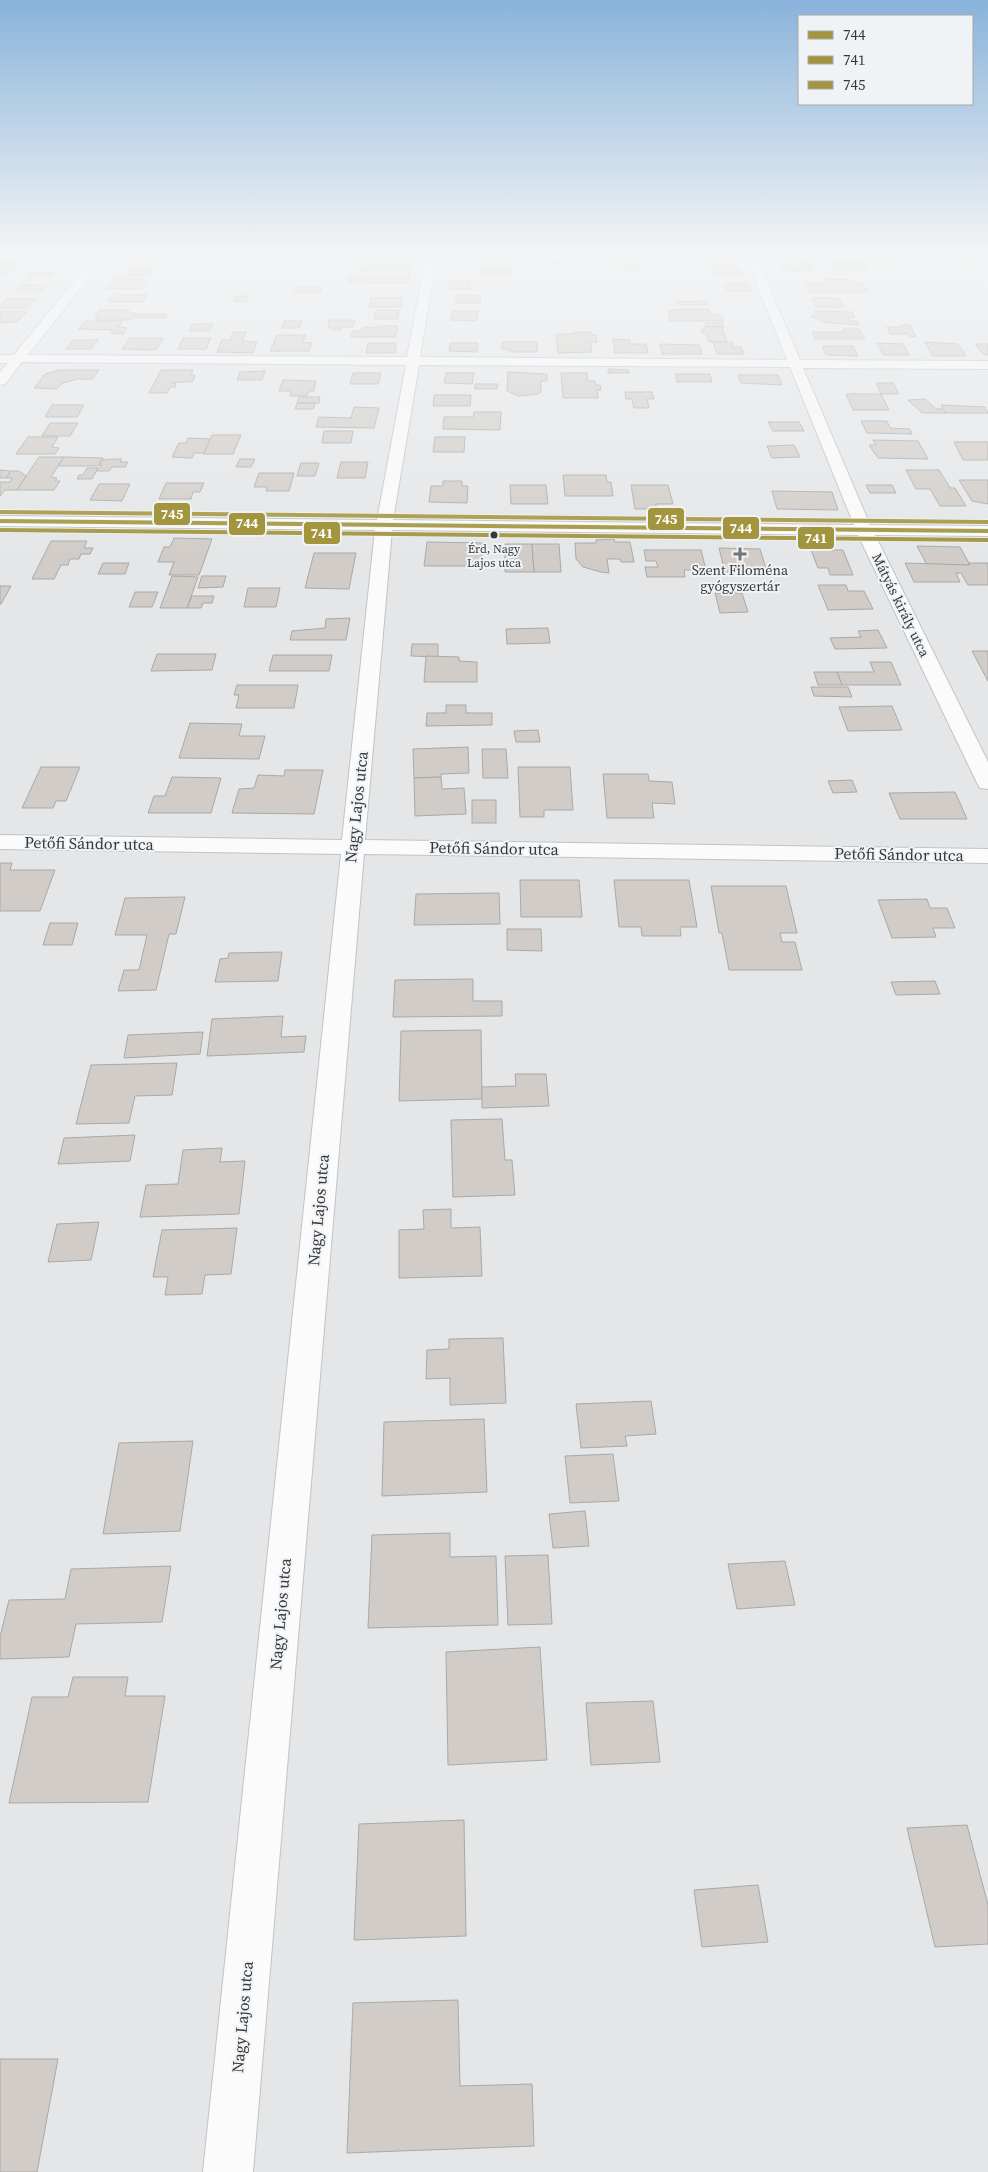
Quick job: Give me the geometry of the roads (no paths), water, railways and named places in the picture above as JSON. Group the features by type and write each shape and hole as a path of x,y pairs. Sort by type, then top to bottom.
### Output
{"street":[{"path":"0,381 23,353"},
{"name":"Nagy Lajos utca","path":"228,2172 352,846 384,524 414,353"},
{"name":"Mátyás király utca","path":"790,353 864,530 988,783"},
{"path":"0,360 50,358 988,366"},
{"path":"0,521 988,531"},
{"name":"Petőfi Sándor utca","path":"0,842 988,856"}],"place":[{"name":"Érd, Nagy Lajos utca","path":"494,535"},
{"name":"Szent Filoména gyógyszertár","path":"740,554"}]}
